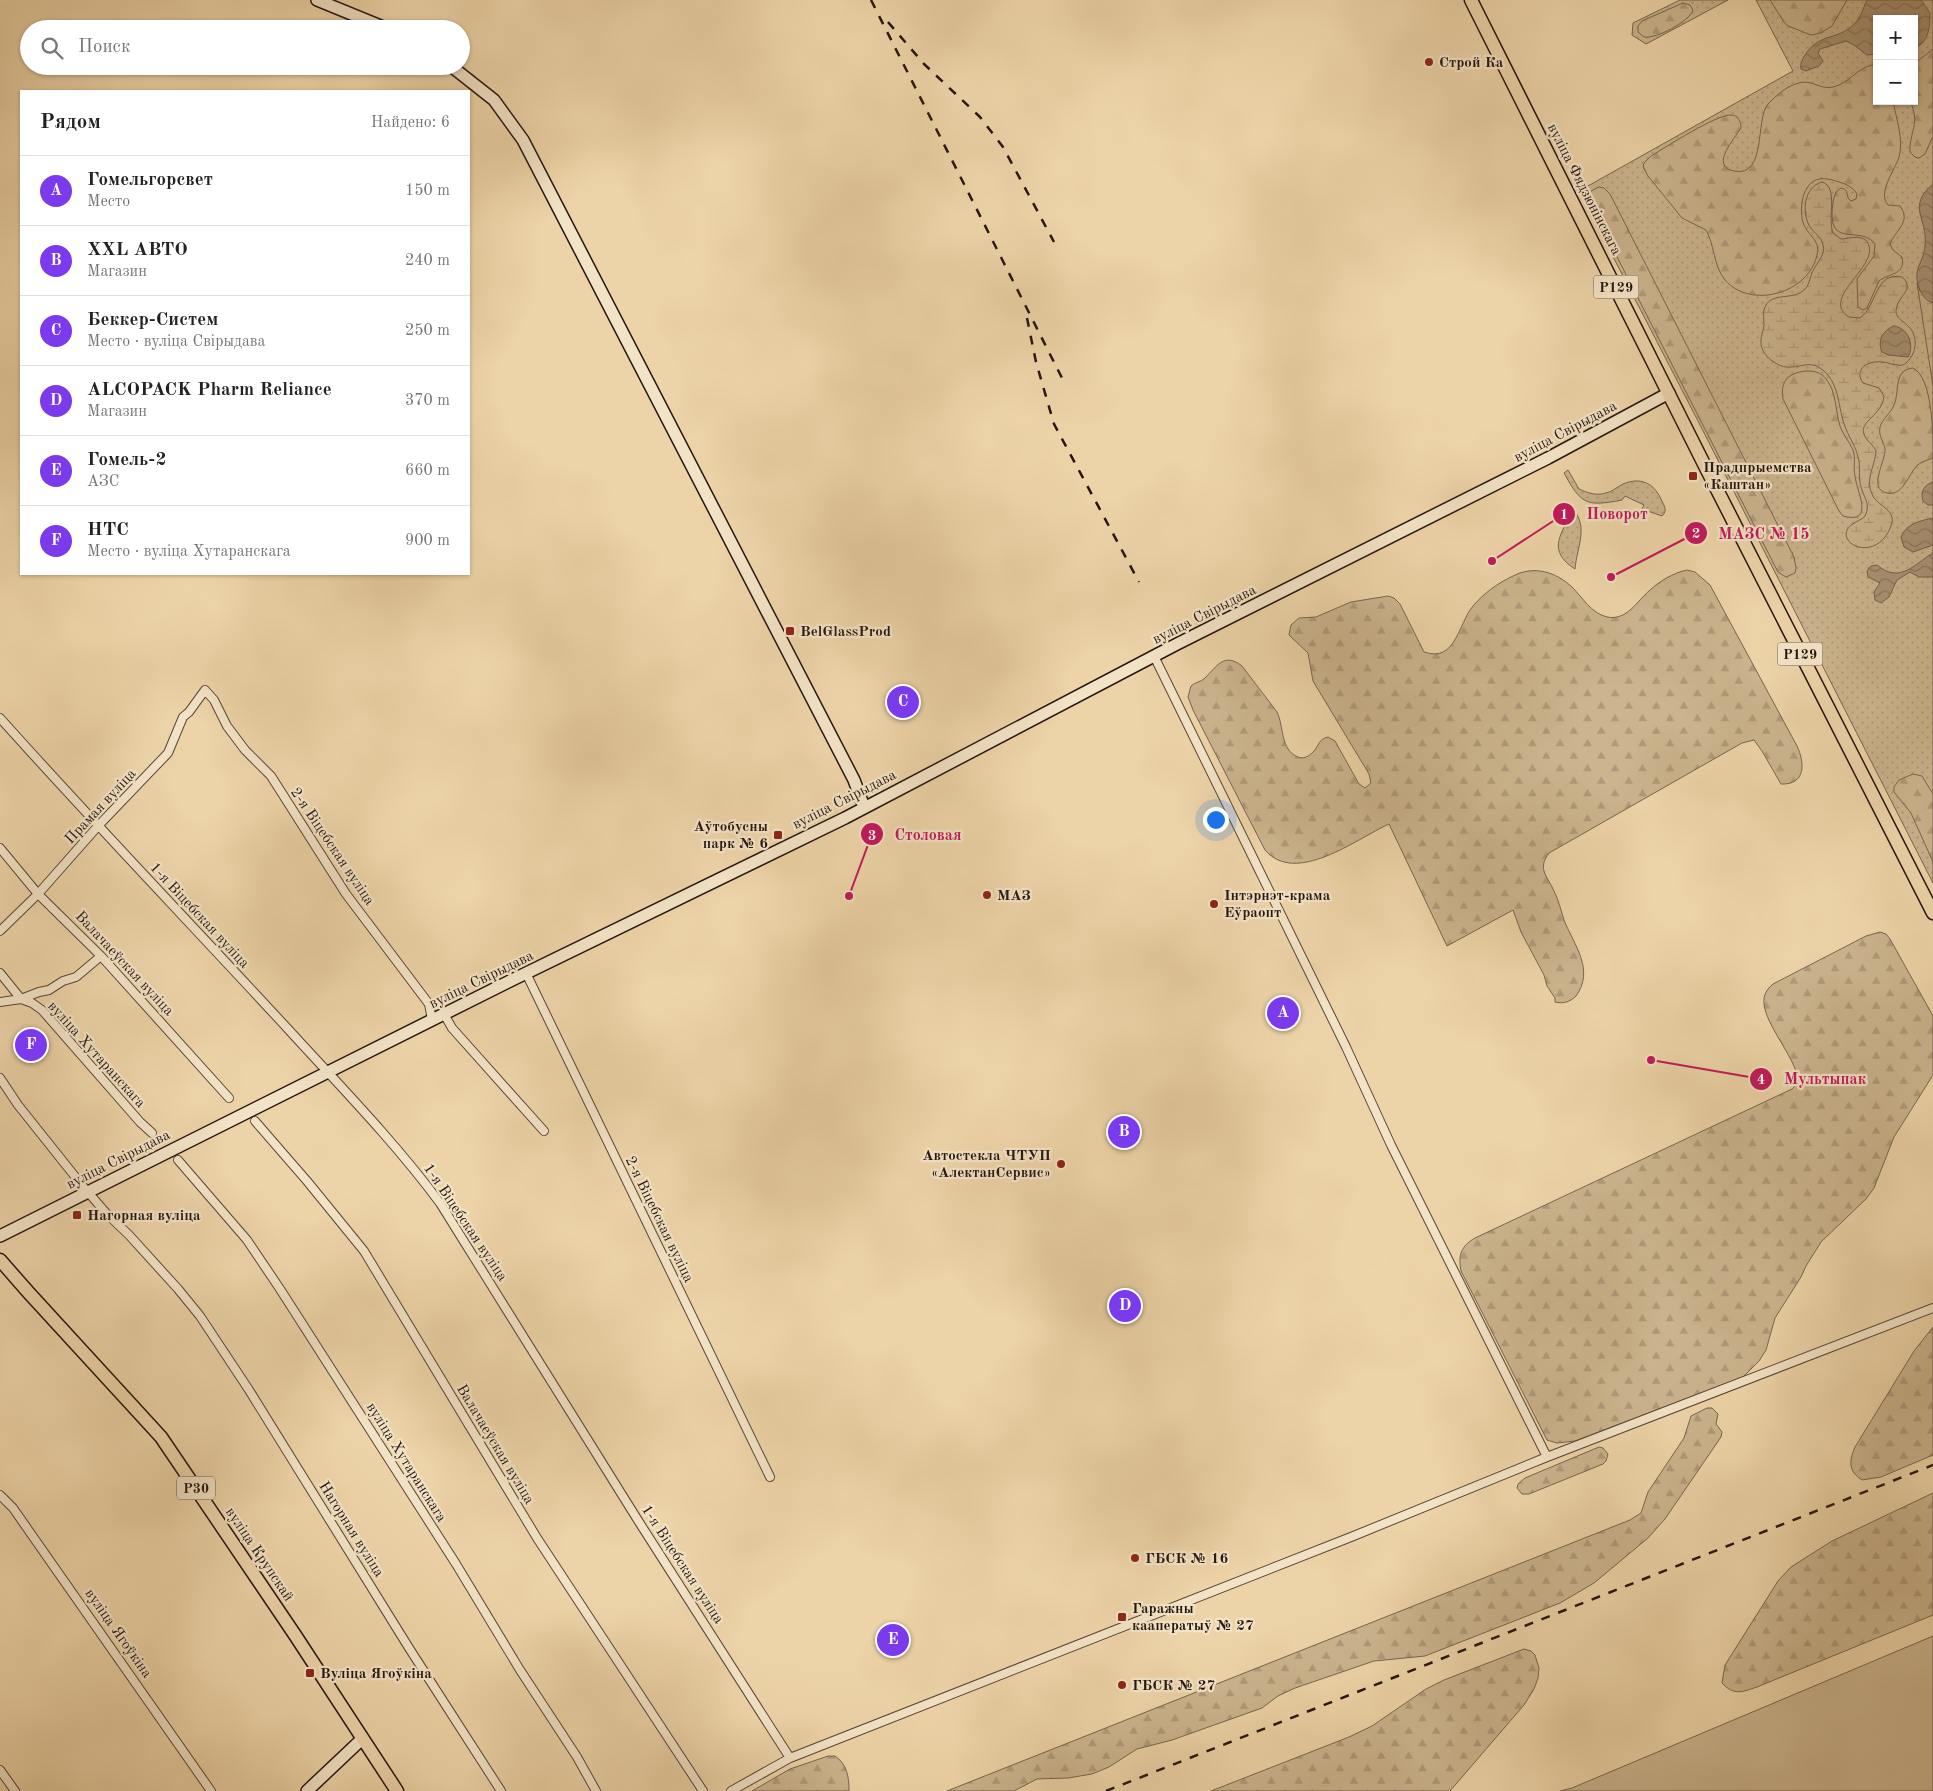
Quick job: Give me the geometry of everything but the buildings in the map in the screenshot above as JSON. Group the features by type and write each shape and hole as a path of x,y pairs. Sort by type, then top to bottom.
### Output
{"main road":[{"path":"317,0 366,20"},
{"name":"вуліца Фядзюнінскага","path":"1471,0 1670,393"},
{"path":"462,75 494,100 523,140 854,780 864,807"},
{"name":"вуліца Свірыдава","path":"0,1236 526,973 864,807 1154,656 1548,458 1670,393"},
{"name":"Р129","path":"1670,393 1715,486 1933,913"},
{"name":"вуліца Крупскай","path":"0,1260 161,1437 301,1643 397,1791"},
{"path":"307,1791 362,1739"}],"street":[{"path":"1154,656 1346,1047 1391,1145 1547,1457"},
{"name":"Прамая вуліца","path":"0,931 38,894 98,826 168,753 182,717 189,712 205,690"},
{"name":"2-я Віцебская вуліца","path":"205,690 214,700 227,726 245,750 270,776 346,894 429,1004 432,1020"},
{"name":"1-я Віцебская вуліца","path":"0,718 327,1072 414,1169 440,1203 790,1758"},
{"name":"Валачаеўская вуліца","path":"0,848 38,894 101,956 229,1098"},
{"path":"0,1002 22,999 49,990 63,981 76,977 101,956"},
{"name":"вуліца Хутаранскага","path":"0,973 22,999 42,1010 152,1134"},
{"name":"2-я Віцебская вуліца","path":"526,973 770,1476"},
{"path":"444,1014 452,1028 544,1131"},
{"name":"Нагорная вуліца","path":"0,1078 18,1105 106,1213 141,1248 200,1316 249,1390 501,1791"},
{"name":"Валачаеўская вуліца","path":"255,1121 307,1180 364,1251 537,1538 703,1791"},
{"name":"вуліца Хутаранскага","path":"178,1160 247,1240 280,1289 456,1564 520,1670 577,1757 596,1791"},
{"path":"731,1791 790,1758 1351,1537 1547,1457 1933,1308"},
{"name":"вуліца Ягоўкіна","path":"0,1495 13,1508 211,1791"},
{"path":"0,1770 15,1791"}],"green space":[{"path":"1680,0 1728,0 1646,44 1632,35 1633,23"},
{"path":"1756,0 1933,0 1933,883 1698,421 1579,191 1793,71"},
{"path":"1770,0 1847,0 1832,26 1821,33 1811,35 1788,26"},
{"path":"1683,3 1690,5 1693,10 1685,20 1672,29 1649,37 1644,37 1638,32 1638,26 1642,21"},
{"path":"1933,49 1933,136 1925,154 1919,158 1910,152 1915,122 1912,105 1918,105 1918,61"},
{"path":"1873,65 1873,105 1894,105 1900,136 1899,157 1888,181 1885,200 1888,205 1900,206 1903,212 1904,217 1901,226 1890,244 1893,250 1902,257 1903,263 1901,267 1896,273 1879,281 1867,308 1863,310 1858,307 1857,279 1874,256 1875,244 1863,236 1843,233 1837,230 1832,216 1836,192 1841,188 1844,189 1851,201 1856,199 1857,194 1844,184 1830,179 1820,179 1809,185 1805,191 1801,212 1804,225 1814,238 1818,250 1812,268 1803,279 1791,288 1778,293 1749,294 1736,289 1721,274 1706,230 1682,218 1648,176 1643,167 1644,163 1651,156 1691,132 1724,116 1731,115 1739,119 1741,128 1726,151 1724,164 1727,168 1734,171 1744,171 1751,166 1756,157 1764,111 1768,104 1777,96 1793,85 1805,82 1827,88 1833,87 1843,83"},
{"path":"1822,182 1830,190 1833,233 1841,239 1862,238 1869,246 1869,255 1865,264 1844,292 1841,301 1842,310 1849,317 1860,318 1866,313 1881,284 1886,279 1902,277 1906,281 1907,288 1899,302 1896,313 1912,331 1915,340 1913,354 1905,364 1893,365 1884,362 1872,362 1861,370 1860,378 1863,383 1879,388 1884,396 1879,409 1863,429 1865,436 1876,451 1870,479 1873,496 1892,516 1891,526 1885,537 1878,544 1862,548 1854,545 1846,536 1848,528 1865,516 1867,504 1860,484 1857,453 1843,421 1838,396 1832,380 1815,365 1780,366 1767,356 1761,345 1764,310 1767,304 1776,298 1794,295 1805,289 1823,254 1822,242 1807,221 1805,207 1811,189"},
{"path":"1599,187 1604,188 1610,194 1794,557 1795,573 1786,577 1778,572 1590,204 1591,191"},
{"path":"1917,283 1920,291 1933,303 1933,386"},
{"path":"1913,368 1920,374 1925,383 1928,395 1932,422 1933,458 1915,467 1898,491 1887,493 1878,486 1879,474 1885,454 1880,427 1894,405 1898,382 1902,373"},
{"path":"1806,371 1820,373 1830,384 1840,426 1854,453 1854,473 1862,505 1862,511 1859,516 1843,516 1839,511 1783,399 1783,387 1787,379 1794,374"},
{"path":"1568,470 1579,489 1592,494 1612,491 1629,482 1645,482 1658,493 1665,512 1662,516 1642,509 1644,505 1625,496 1622,500 1610,502 1592,503 1586,501 1575,491 1564,473"},
{"path":"1569,507 1573,508 1579,518 1581,527 1575,569 1563,558 1558,547 1561,534 1568,520 1566,514"},
{"path":"1687,570 1695,572 1710,585 1797,746 1801,759 1801,772 1795,781 1781,784 1754,740 1742,743 1549,853 1544,862 1544,871 1556,895 1583,967 1584,977 1581,986 1576,996 1566,1002 1555,1002 1555,998 1547,986 1544,975 1521,932 1513,910 1447,946 1389,824 1343,848 1309,862 1293,863 1278,860 1265,850 1188,697 1191,686 1203,679 1221,662 1230,660 1236,662 1242,666 1277,712 1285,743 1292,754 1300,758 1307,757 1314,751 1320,741 1328,737 1335,741 1359,784 1365,788 1371,783 1369,774 1313,681 1308,653 1289,635 1291,625 1299,618 1316,617 1351,602 1388,596 1394,598 1400,604 1424,652 1435,654 1443,652 1450,647 1473,606 1482,597 1502,582 1521,573 1537,571 1559,577 1572,587 1596,612 1607,617 1614,617 1626,613 1662,581"},
{"path":"1913,774 1922,776 1933,794 1933,862 1911,813 1894,792 1894,787 1899,780"},
{"path":"1880,932 1886,934 1890,939 1933,1016 1933,1075 1894,1137 1874,1188 1866,1199 1821,1242 1775,1318 1766,1350 1759,1361 1743,1377 1575,1441 1557,1443 1547,1440 1461,1271 1460,1256 1466,1244 1475,1238 1792,1089 1797,1084 1798,1078 1791,1060 1769,1021 1764,1004 1766,992 1773,984 1866,936"},
{"path":"1933,1327 1933,1455 1881,1477 1862,1480 1854,1473 1851,1465 1855,1447 1914,1351"},
{"path":"1707,1408 1712,1408 1718,1414 1716,1424 1722,1432 1721,1437 1665,1519 1648,1538 1594,1583 1560,1603 1425,1656 1374,1661 1295,1688 1278,1696 1262,1708 1172,1740 1137,1749 1109,1767 1092,1774 1068,1778 1037,1779 1014,1791 947,1791 1630,1520 1641,1513 1648,1492 1684,1438 1691,1416"},
{"path":"1599,1447 1603,1448 1608,1454 1603,1464 1529,1494 1522,1494 1517,1488 1518,1484 1525,1478"},
{"path":"1933,1493 1933,1615 1752,1689 1738,1692 1730,1690 1722,1683 1725,1665 1778,1581 1791,1567 1832,1541"},
{"path":"1933,1636 1933,1791 1560,1791 1572,1788"},
{"path":"1524,1649 1531,1651 1535,1655 1539,1668 1534,1689 1524,1705 1450,1791 1211,1791 1349,1737 1372,1726 1426,1689 1444,1680"},
{"path":"828,1756 835,1756 845,1767 849,1791 752,1791 790,1769"}],"water":[{"path":"1867,0 1921,0 1930,13 1928,34 1919,46 1918,15 1873,15 1873,54 1867,55 1846,41 1820,49 1818,53 1823,61 1819,66 1806,71 1801,69 1802,60 1810,48 1821,40 1845,31 1859,18"},
{"path":"1933,184 1933,303 1927,300 1920,290 1917,271 1925,245 1924,227 1919,206 1925,192"},
{"path":"1894,326 1903,330 1909,338 1911,347 1908,357 1888,355 1882,352 1880,344 1882,336"},
{"path":"1933,482 1933,505 1928,505 1923,501 1922,492 1927,485"},
{"path":"1933,518 1933,545 1913,552 1904,547 1901,537 1910,526 1914,523"},
{"path":"1933,553 1933,577 1919,577 1910,572 1897,580 1889,597 1881,603 1875,600 1874,592 1880,583 1868,577 1867,571 1871,566 1877,565 1893,573 1900,573 1913,567"}],"railway":[{"path":"871,0 1062,378"},
{"path":"888,22 924,64 980,117 1003,147 1054,242"},
{"path":"1027,318 1036,362 1054,424 1139,582"},
{"path":"1106,1791 1933,1465"}],"place":[{"name":"Строй Ка","path":"1429,62"},
{"name":"Прадпрыемства «Каштан»","path":"1693,476"},
{"name":"Поворот","path":"1492,561"},
{"name":"МАЗС № 15","path":"1611,577"},
{"name":"BelGlassProd","path":"790,631"},
{"name":"Беккер-Систем","path":"903,702"},
{"name":"Аўтобусны парк № 6","path":"778,835"},
{"name":"МАЗ","path":"987,895"},
{"name":"Столовая","path":"849,896"},
{"name":"Інтэрнэт-крама Еўраопт","path":"1214,904"},
{"name":"Гомельгорсвет","path":"1283,1013"},
{"name":"НТС","path":"31,1045"},
{"name":"Мультыпак","path":"1651,1060"},
{"name":"XXL АВТО","path":"1124,1132"},
{"name":"Автостекла ЧТУП «АлектанСервис»","path":"1061,1164"},
{"name":"Нагорная вуліца","path":"77,1215"},
{"name":"ALCOPACK Pharm Reliance","path":"1125,1306"},
{"name":"ГБСК № 16","path":"1135,1558"},
{"name":"Гаражны кааператыў № 27","path":"1122,1617"},
{"name":"Гомель-2","path":"893,1640"},
{"name":"Вуліца Ягоўкіна","path":"310,1673"},
{"name":"ГБСК № 27","path":"1122,1685"}]}
